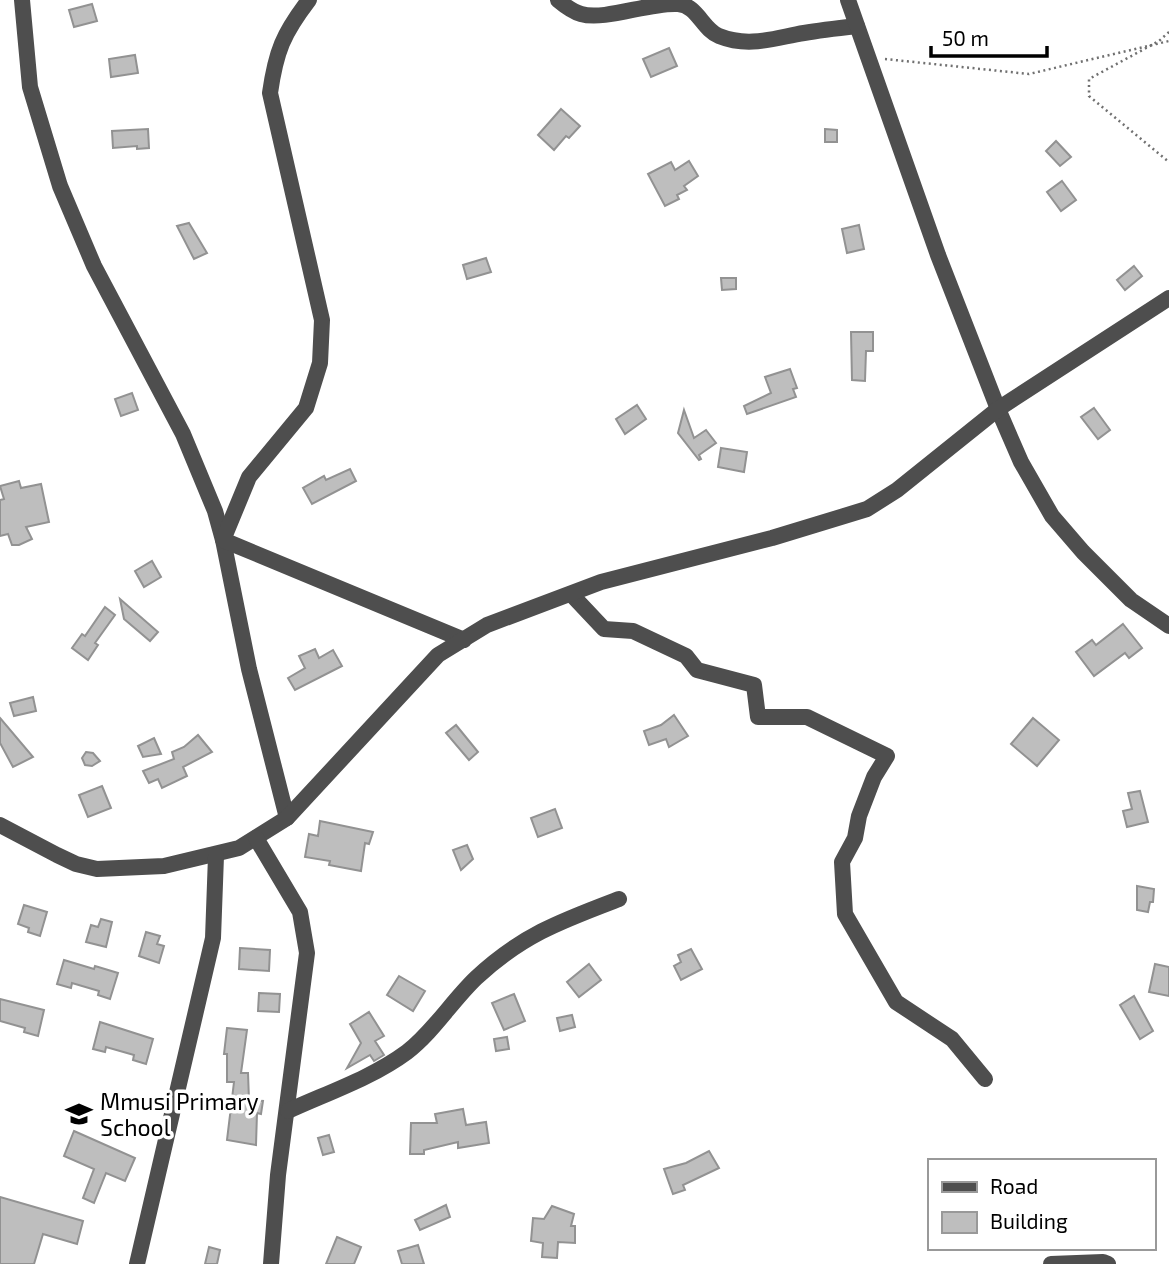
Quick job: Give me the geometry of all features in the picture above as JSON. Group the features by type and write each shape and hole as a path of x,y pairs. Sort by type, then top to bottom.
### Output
{"street":[{"path":"22,0 30,87 60,186 94,266 183,434 215,511 249,669 287,818"},
{"path":"223,540 249,477 306,408 320,363 322,320 270,93 276,57 284,37 296,15 309,0"},
{"path":"558,0 582,14 680,4 699,15 714,34 736,42 765,42 803,33 857,26"},
{"path":"848,0 938,255 1021,462 1052,516 1114,585 1169,626"},
{"path":"0,825 57,856 97,869 164,866 216,856 239,848 287,818 438,655 487,625 601,582 772,538 867,509 897,489 998,409 1169,298"},
{"path":"223,540 464,640"},
{"path":"571,594 604,629 633,631 686,656 697,670 754,685 758,717 807,718 887,757 874,777 859,816 855,838 842,862 845,915 896,1002 952,1039 985,1079"},
{"path":"256,838 300,912 307,953 278,1175 271,1264"},
{"path":"137,1264 213,938 216,856"},
{"path":"288,1111 368,1075 405,1053 423,1038 475,979 513,946 553,924 619,899"},
{"path":"1051,1264 1108,1264"}],"path":[{"path":"1169,32 1159,41 1089,79 1089,96 1169,162"},
{"path":"868,57 1029,74 1159,41 1169,41"}],"building":[{"path":"92,4 97,21 74,27 69,10"},
{"path":"669,48 677,66 651,77 643,59"},
{"path":"135,55 138,73 111,77 109,59"},
{"path":"561,109 580,126 569,138 566,136 554,150 538,135"},
{"path":"148,129 149,148 113,148 112,131"},
{"path":"825,129 837,130 837,142 825,142"},
{"path":"1056,141 1071,157 1060,166 1046,151"},
{"path":"689,161 698,176 684,186 687,190 677,195 679,199 665,206 648,174 671,162 675,170"},
{"path":"1062,181 1076,200 1061,211 1047,192"},
{"path":"189,223 207,253 194,259 177,226"},
{"path":"859,225 864,249 847,253 842,229"},
{"path":"486,258 491,272 467,279 463,265"},
{"path":"1134,266 1142,276 1125,290 1117,280"},
{"path":"721,278 736,278 736,289 722,290"},
{"path":"851,332 873,332 873,351 866,351 865,381 852,380"},
{"path":"790,369 797,388 793,389 796,397 747,414 744,406 771,393 765,377"},
{"path":"132,393 138,410 121,416 115,399"},
{"path":"637,405 646,419 625,434 616,419"},
{"path":"1094,408 1110,430 1098,439 1081,417"},
{"path":"684,410 694,438 706,430 716,443 699,455 699,460 678,433"},
{"path":"721,448 747,452 744,472 718,467"},
{"path":"350,469 356,481 312,504 303,488 324,476 326,480"},
{"path":"19,481 21,488 41,484 49,522 26,527 32,539 12,545 8,534 0,536 0,500 4,499 0,486"},
{"path":"152,561 161,577 144,587 135,571"},
{"path":"120,599 158,632 150,641 124,619"},
{"path":"105,607 115,615 95,643 98,645 88,660 72,648 82,634 85,636"},
{"path":"1123,624 1142,648 1129,658 1125,653 1094,676 1076,652 1092,640 1096,645"},
{"path":"315,649 319,658 333,650 342,666 295,690 288,678 305,668 299,656"},
{"path":"33,697 36,711 14,716 10,703"},
{"path":"674,715 688,736 669,747 666,739 649,745 644,731 661,725"},
{"path":"0,718 33,757 13,767 0,743"},
{"path":"1033,718 1059,740 1037,766 1011,744"},
{"path":"456,725 478,752 469,760 446,733"},
{"path":"198,735 212,752 183,767 187,776 162,788 158,779 149,783 143,771 174,759 172,752 184,747"},
{"path":"154,738 161,754 143,757 138,746"},
{"path":"86,752 93,753 100,761 92,766 85,765 82,758"},
{"path":"102,786 111,808 88,817 79,795"},
{"path":"1140,791 1148,822 1127,827 1123,811 1132,809 1128,793"},
{"path":"555,809 562,828 538,837 531,818"},
{"path":"320,821 373,832 369,844 365,843 361,871 329,865 330,861 305,857 309,834 318,836"},
{"path":"467,845 473,859 461,870 453,850"},
{"path":"1137,886 1154,889 1153,902 1150,902 1148,912 1137,910"},
{"path":"24,905 47,912 40,936 28,932 29,928 18,924"},
{"path":"101,919 112,922 106,947 86,942 91,925 98,927"},
{"path":"146,932 160,936 157,944 164,946 159,963 139,956"},
{"path":"240,948 270,950 269,971 239,969"},
{"path":"691,949 702,969 681,980 674,966 681,962 678,955"},
{"path":"64,960 118,973 110,999 98,995 99,991 72,983 71,988 57,984"},
{"path":"589,964 601,980 579,997 567,982"},
{"path":"1155,964 1169,967 1169,996 1149,992"},
{"path":"399,976 425,991 413,1011 387,995"},
{"path":"259,993 280,994 279,1012 258,1011"},
{"path":"514,994 525,1021 504,1030 492,1003"},
{"path":"1134,996 1153,1031 1140,1039 1120,1005"},
{"path":"0,999 44,1010 38,1036 24,1032 25,1028 0,1021"},
{"path":"369,1012 384,1036 375,1041 384,1055 374,1061 370,1055 347,1068 361,1043 350,1024"},
{"path":"572,1015 575,1027 560,1031 557,1018"},
{"path":"100,1022 153,1039 146,1064 133,1060 134,1055 106,1047 105,1052 93,1049"},
{"path":"227,1028 247,1030 241,1073 248,1073 249,1100 263,1101 261,1114 257,1113 256,1145 227,1140 234,1082 227,1082 227,1054 224,1054"},
{"path":"507,1037 509,1049 496,1051 494,1039"},
{"path":"463,1109 466,1125 486,1122 489,1143 458,1148 458,1142 424,1150 424,1154 410,1154 411,1123 437,1123 435,1114"},
{"path":"74,1131 135,1158 125,1181 106,1173 94,1203 83,1198 94,1169 64,1156"},
{"path":"329,1135 334,1152 323,1155 318,1138"},
{"path":"709,1151 719,1168 683,1185 685,1190 673,1194 664,1169 686,1163"},
{"path":"0,1197 83,1221 77,1244 43,1234 34,1264 0,1264"},
{"path":"446,1205 450,1217 420,1230 415,1220"},
{"path":"552,1206 574,1214 571,1226 575,1226 575,1243 558,1242 557,1258 542,1257 543,1243 531,1241 533,1218 544,1219"},
{"path":"337,1237 361,1247 354,1264 326,1264"},
{"path":"418,1245 424,1264 402,1264 398,1251"},
{"path":"209,1247 220,1250 217,1264 205,1264"}],"place":[{"name":"Mmusi Primary School","path":"79,1114"}]}
